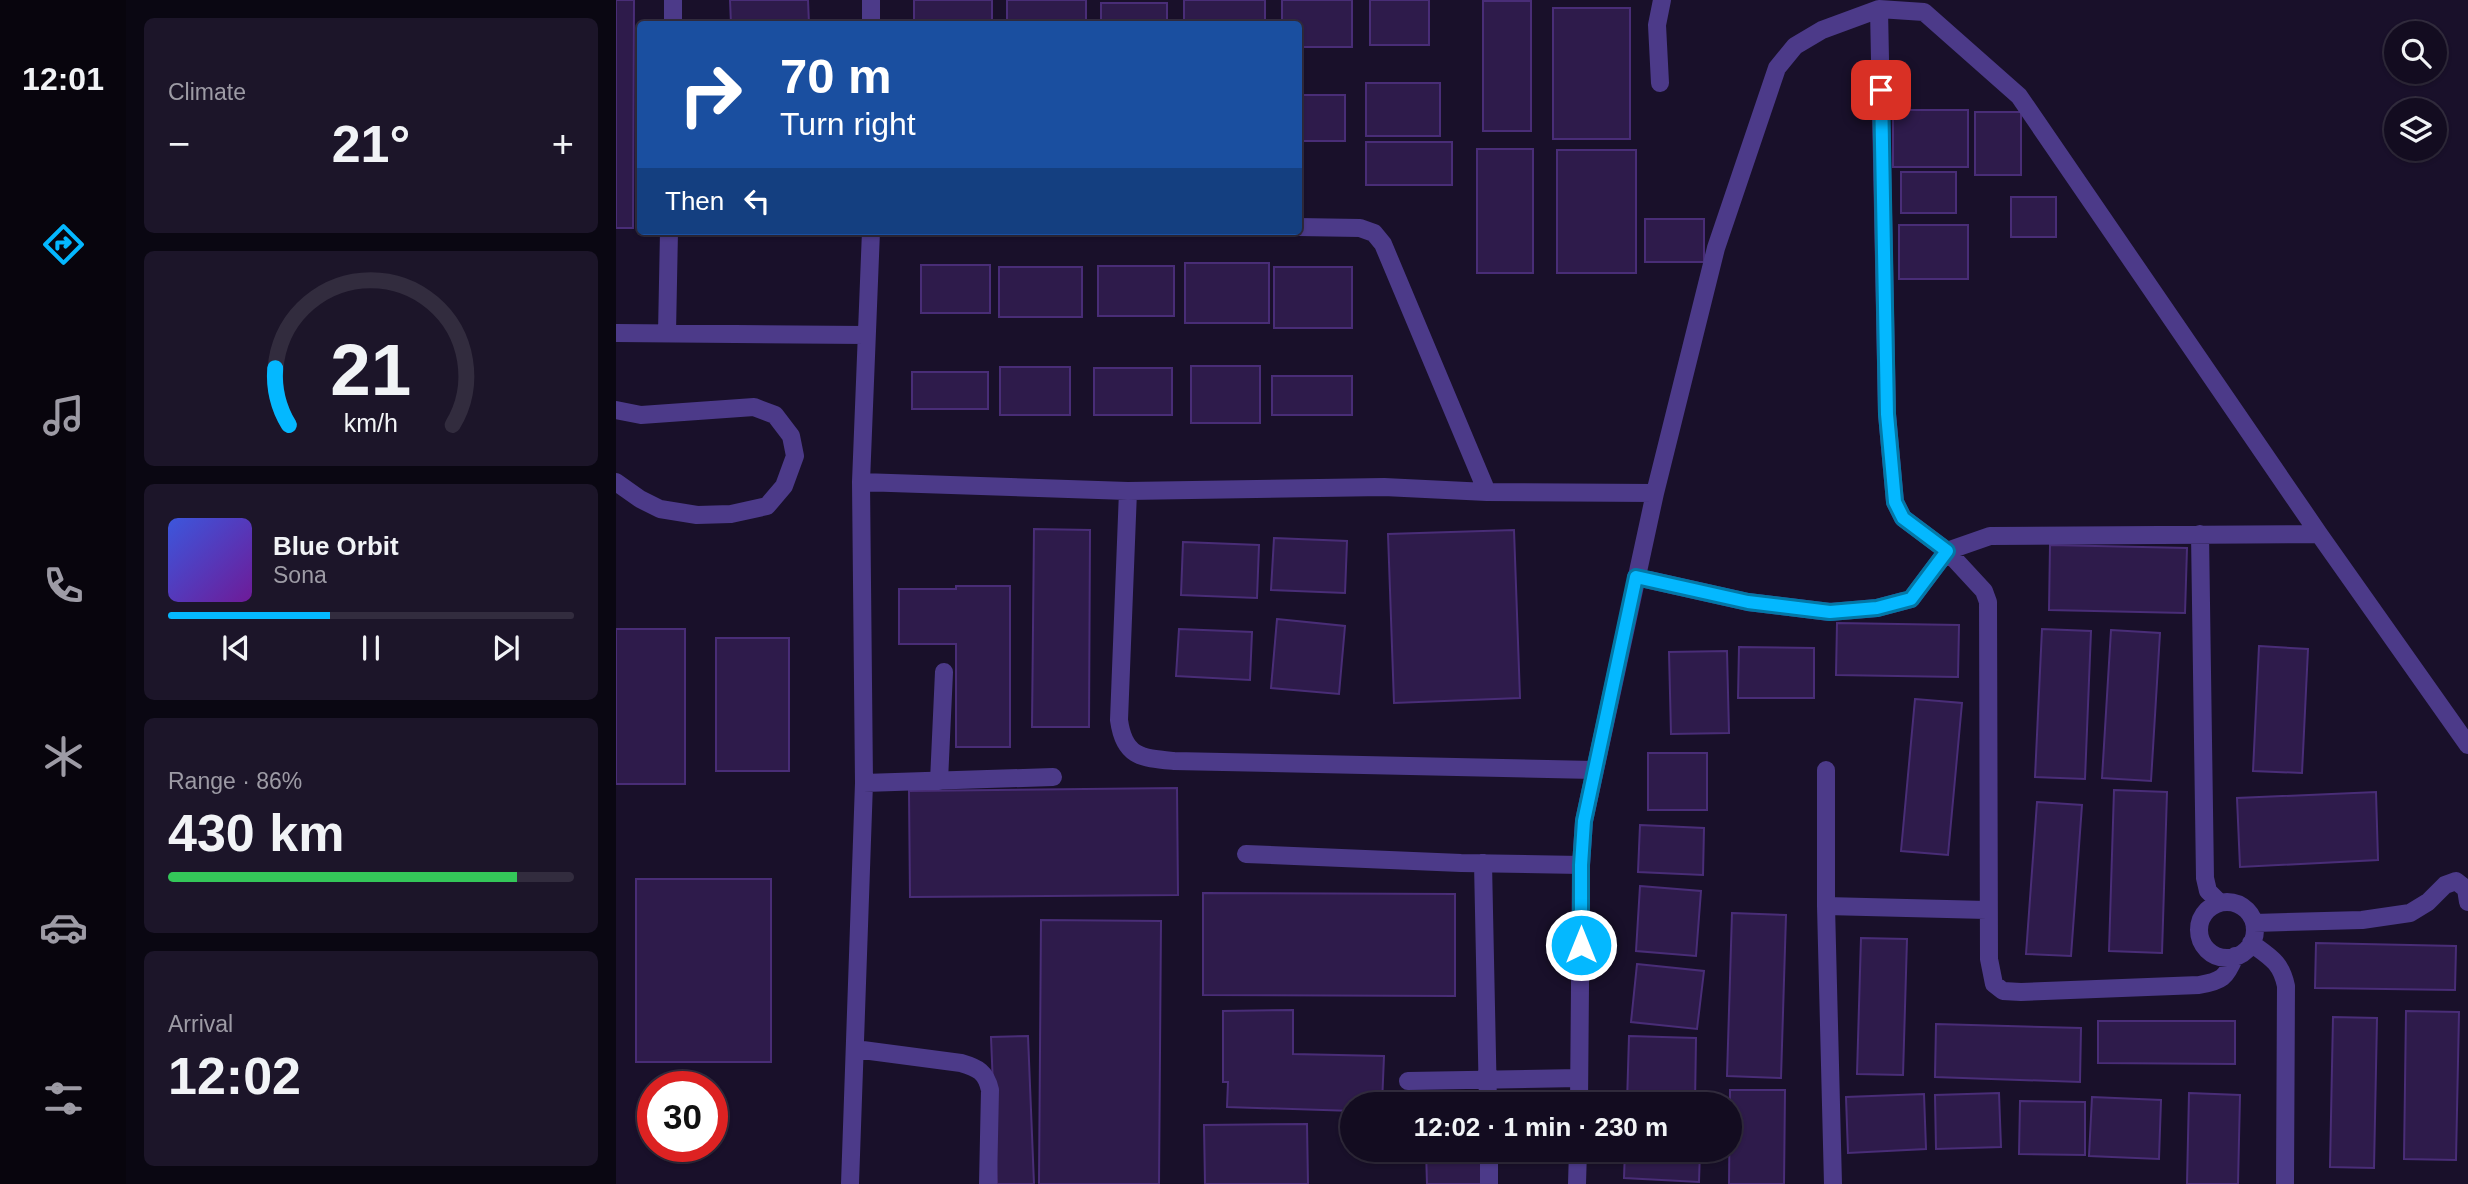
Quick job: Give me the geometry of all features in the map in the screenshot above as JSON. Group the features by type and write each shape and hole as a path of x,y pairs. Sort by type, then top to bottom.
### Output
{"street":[{"path":"673,0 673,21"},
{"path":"871,0 871,21"},
{"path":"1660,83 1657,25 1662,0"},
{"path":"1579,1092 1581,865 1584,821 1655,492 1716,248 1777,68 1796,46 1822,30 1879,9 1918,6 2019,96 2319,534 2468,745"},
{"path":"1879,9 1887,414 1895,502 1903,518 1947,551 1984,591 1989,602 1987,910 1990,973 1994,984 2003,991 2199,985 2215,982 2227,975 2235,957"},
{"path":"1302,227 1360,228 1374,233 1383,244 1487,492"},
{"path":"667,333 669,235"},
{"path":"850,1184 863,783 861,482 871,235"},
{"path":"616,332 866,335"},
{"path":"616,410 641,415 754,407 775,415 791,436 795,456 785,486 767,506 731,514 697,516 660,509 616,482"},
{"path":"861,482 1128,491 1384,487 1487,492 1655,492"},
{"path":"1128,491 1119,720 1121,738 1132,752 1153,759 1174,761 1594,770"},
{"path":"2200,534 2204,866 2208,891 2220,903"},
{"path":"1636,577 1748,602 1830,612 1877,608 1911,599 1947,551 1990,536 2319,534"},
{"path":"939,781 944,672"},
{"path":"1826,770 1826,906 1833,1184"},
{"path":"863,783 1052,777"},
{"path":"1246,854 1581,865"},
{"path":"1483,863 1488,1092"},
{"path":"2254,923 2362,920 2399,916 2428,902 2445,885 2456,881 2466,889 2468,902"},
{"path":"2220,903 2241,905 2250,912 2254,923 2255,933 2251,943 2235,957 2214,954 2205,947 2200,937 2199,926 2203,916 2210,908 2220,903"},
{"path":"1826,906 1987,910"},
{"path":"2251,943 2277,963 2283,971 2286,986 2284,1184"},
{"path":"855,1049 961,1063 977,1067 987,1076 990,1090 988,1184"},
{"path":"1408,1081 1580,1078"},
{"path":"1489,1162 1489,1184"},
{"path":"1577,1184 1578,1162"}],"building":[{"path":"616,0 634,0 633,228 616,228"},
{"path":"730,0 808,0 809,21 731,21"},
{"path":"914,0 992,0 992,21 914,21"},
{"path":"1007,0 1086,0 1086,21 1007,21"},
{"path":"1184,0 1265,0 1265,21 1184,21"},
{"path":"1282,0 1352,0 1352,47 1302,47 1302,21 1282,21"},
{"path":"1370,0 1429,0 1429,45 1370,45"},
{"path":"1483,1 1531,1 1531,131 1483,131"},
{"path":"1101,3 1167,3 1167,21 1101,21"},
{"path":"1553,8 1630,8 1630,139 1553,139"},
{"path":"1366,83 1440,83 1440,136 1366,136"},
{"path":"1302,95 1345,95 1345,141 1302,141"},
{"path":"1893,110 1968,110 1968,167 1893,167"},
{"path":"1975,112 2021,112 2021,175 1975,175"},
{"path":"1366,142 1452,142 1452,185 1366,185"},
{"path":"1477,149 1533,149 1533,273 1477,273"},
{"path":"1557,150 1636,150 1636,273 1557,273"},
{"path":"1901,172 1956,172 1956,213 1901,213"},
{"path":"2011,197 2056,197 2056,237 2011,237"},
{"path":"1645,219 1704,219 1704,262 1645,262"},
{"path":"1899,225 1968,225 1968,279 1899,279"},
{"path":"1185,263 1269,263 1269,323 1185,323"},
{"path":"921,265 990,265 990,313 921,313"},
{"path":"1098,266 1174,266 1174,316 1098,316"},
{"path":"999,267 1082,267 1082,317 999,317"},
{"path":"1274,267 1352,267 1352,328 1274,328"},
{"path":"1191,366 1260,366 1260,423 1191,423"},
{"path":"1000,367 1070,367 1070,415 1000,415"},
{"path":"1094,368 1172,368 1172,415 1094,415"},
{"path":"912,372 988,372 988,409 912,409"},
{"path":"1272,376 1352,376 1352,415 1272,415"},
{"path":"1034,529 1090,530 1089,727 1032,727"},
{"path":"1514,530 1520,698 1394,703 1388,534"},
{"path":"1274,538 1347,541 1345,593 1271,590"},
{"path":"1183,542 1259,545 1257,598 1181,595"},
{"path":"2050,545 2187,548 2185,613 2049,610"},
{"path":"956,586 1010,586 1010,747 956,747 956,644 899,644 899,589 956,589"},
{"path":"1277,619 1345,626 1339,694 1271,688"},
{"path":"1837,623 1959,625 1958,677 1836,675"},
{"path":"616,629 685,629 685,784 616,784"},
{"path":"1179,629 1252,632 1250,680 1176,676"},
{"path":"2042,629 2091,631 2085,779 2035,777"},
{"path":"2111,630 2160,633 2151,781 2102,778"},
{"path":"716,638 789,638 789,771 716,771"},
{"path":"2259,646 2308,649 2302,773 2253,771"},
{"path":"1739,647 1814,648 1814,698 1738,698"},
{"path":"1727,651 1729,733 1671,734 1669,652"},
{"path":"1915,699 1962,703 1948,855 1901,851"},
{"path":"1648,753 1707,753 1707,810 1648,810"},
{"path":"1177,788 1178,895 910,897 909,791"},
{"path":"2114,790 2167,792 2162,953 2109,951"},
{"path":"2376,792 2378,860 2240,867 2237,798"},
{"path":"2037,802 2082,805 2071,956 2026,954"},
{"path":"1640,825 1704,828 1703,875 1638,872"},
{"path":"636,879 771,879 771,1062 636,1062"},
{"path":"1640,886 1701,891 1696,956 1636,951"},
{"path":"1203,893 1455,894 1455,996 1203,995"},
{"path":"1732,913 1786,915 1781,1078 1727,1076"},
{"path":"1041,920 1161,921 1159,1184 1039,1184"},
{"path":"1861,938 1907,939 1903,1075 1857,1074"},
{"path":"2316,943 2456,946 2455,990 2315,988"},
{"path":"1637,964 1704,971 1697,1029 1631,1022"},
{"path":"1293,1010 1293,1054 1384,1056 1382,1092 1340,1092 1340,1111 1227,1107 1228,1082 1223,1082 1223,1011"},
{"path":"2406,1011 2459,1012 2456,1160 2404,1159"},
{"path":"2333,1017 2377,1018 2374,1168 2330,1167"},
{"path":"2098,1021 2235,1021 2235,1064 2098,1063"},
{"path":"1936,1024 2081,1028 2080,1082 1935,1077"},
{"path":"1028,1036 1034,1184 997,1184 991,1037"},
{"path":"1629,1036 1696,1038 1695,1092 1627,1092"},
{"path":"1785,1090 1784,1184 1729,1184 1729,1162 1742,1162 1742,1092 1730,1092"},
{"path":"1999,1093 2001,1147 1936,1149 1935,1095"},
{"path":"2189,1093 2240,1095 2238,1184 2187,1184"},
{"path":"1924,1094 1926,1149 1848,1153 1846,1097"},
{"path":"2092,1097 2161,1100 2159,1159 2089,1156"},
{"path":"2020,1101 2085,1102 2085,1155 2019,1154"},
{"path":"1307,1124 1308,1184 1205,1184 1204,1125"},
{"path":"1426,1162 1484,1162 1485,1184 1427,1184"},
{"path":"1625,1162 1700,1162 1699,1182 1624,1178"}],"route":[{"path":"1581,945 1584,821 1636,577 1748,602 1830,612 1877,608 1911,599 1947,551 1903,518 1895,502 1887,414 1881,90"}]}
